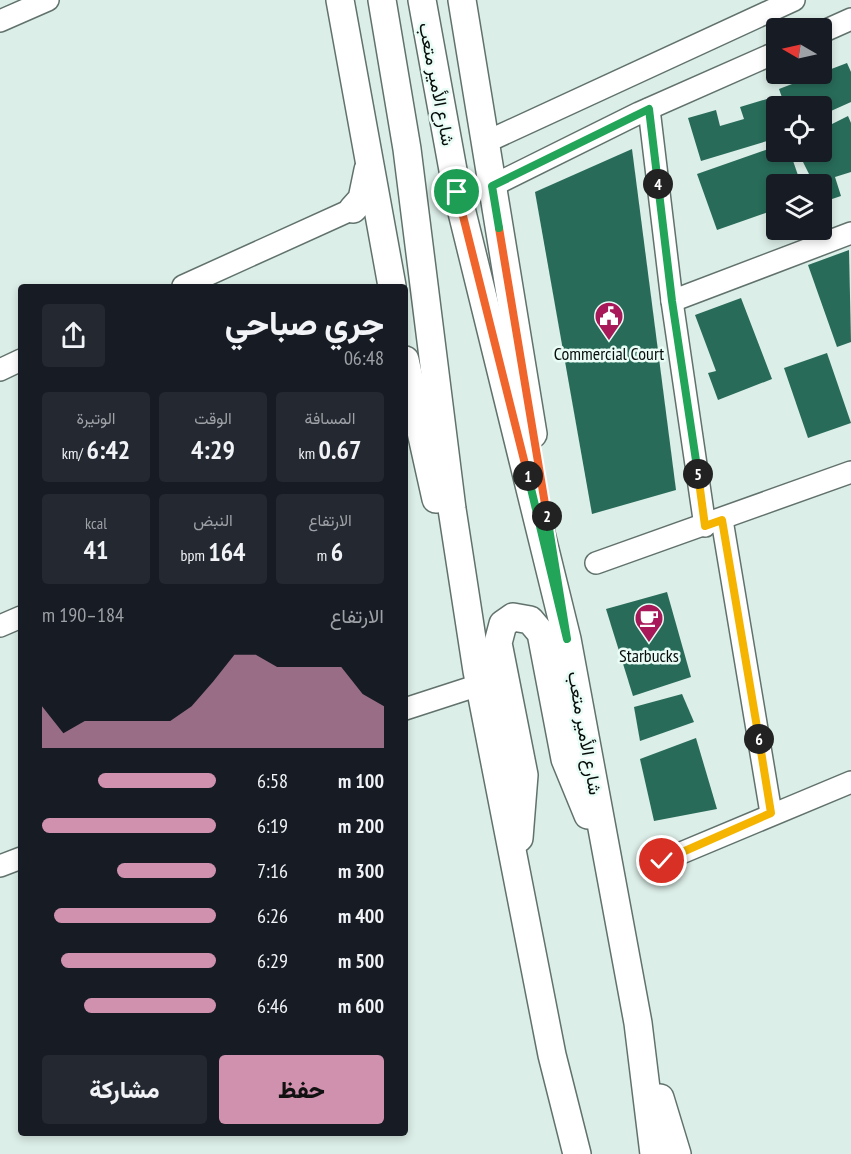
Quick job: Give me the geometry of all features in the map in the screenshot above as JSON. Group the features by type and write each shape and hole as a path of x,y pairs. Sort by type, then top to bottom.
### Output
{"main road":[{"path":"340,0 392,284"},
{"path":"382,0 407,149 452,509 478,678"},
{"name":"شارع الأمير متعب","path":"422,0 457,192 567,639 638,1023 654,1154"},
{"path":"462,0 567,639"},
{"path":"353,209 362,200 366,187 368,154"},
{"path":"408,373 478,678 552,1055 577,1154"},
{"path":"516,871 524,775 498,643 503,624 513,617 530,620 542,633 565,759 608,863"},
{"path":"638,1023 677,1154"},
{"path":"552,1055 564,1154"}],"street":[{"path":"0,21 48,0"},
{"path":"486,142 794,0"},
{"path":"832,28 851,19"},
{"path":"492,186 649,109 766,57"},
{"path":"649,109 672,301 771,813"},
{"path":"187,284 353,209"},
{"path":"672,301 851,233"},
{"path":"0,370 18,361"},
{"path":"597,563 714,523 851,472"},
{"path":"0,626 18,618"},
{"path":"408,708 478,678"},
{"path":"662,861 771,813 851,782"},
{"path":"0,866 18,859"}],"building":[{"path":"847,63 851,72 851,102 832,111 832,96 781,96 779,89 792,84 832,84 832,69"},
{"path":"766,99 766,141 701,161 688,118 716,110 720,126 744,119 740,107"},
{"path":"848,116 851,123 851,172 835,177 841,196 832,199 832,174 809,174 803,162 832,162 832,124"},
{"name":"Commercial Court","path":"632,149 676,490 592,514 535,192"},
{"path":"766,150 766,162 793,162 798,174 766,174 766,213 717,230 697,174"},
{"path":"849,250 851,342 837,347 808,265"},
{"path":"741,298 772,379 718,400 708,373 716,371 695,315"},
{"path":"827,353 851,423 808,438 784,368"},
{"name":"Starbucks","path":"667,592 691,677 633,696 606,609"},
{"path":"682,694 694,722 640,741 634,707"},
{"path":"696,738 717,809 654,821 640,759"}],"place":[{"name":"Commercial Court","path":"609,342"},
{"name":"Starbucks","path":"649,644"}],"route":[{"path":"457,192 484,307 548,551 567,639 492,186 649,109 672,301 705,526 722,520 771,813 662,861"}]}
